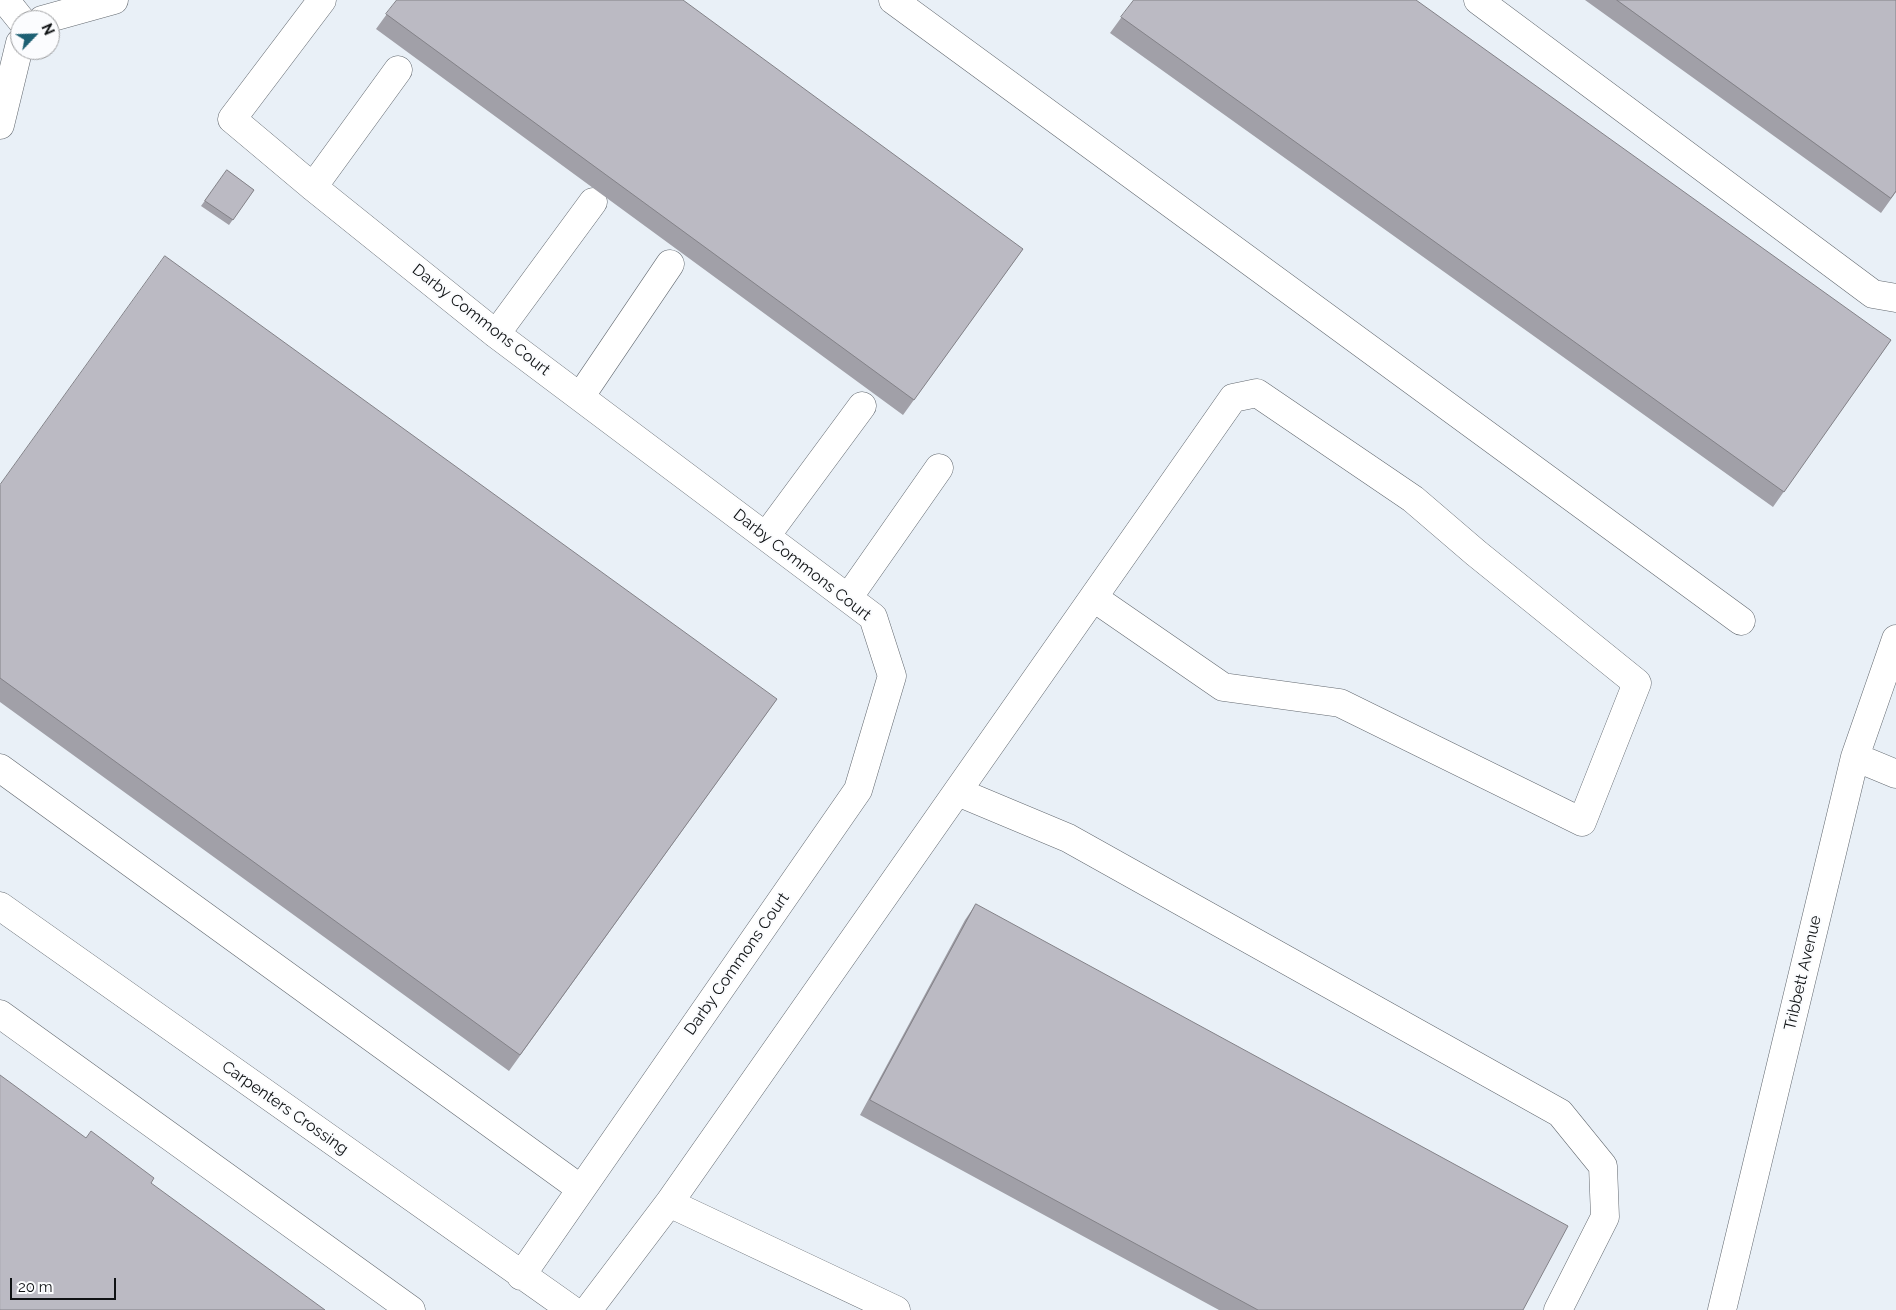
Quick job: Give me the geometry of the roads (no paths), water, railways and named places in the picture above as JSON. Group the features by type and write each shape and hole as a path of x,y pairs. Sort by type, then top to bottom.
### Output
{"street":[{"path":"5,0 13,10"},
{"path":"60,15 114,0"},
{"name":"Darby Commons Court","path":"322,0 232,119 313,187 496,334 873,617 892,676 858,790 521,1276"},
{"path":"893,0 1741,621"},
{"path":"1478,0 1873,294 1896,298"},
{"path":"0,125 16,60"},
{"path":"313,187 398,70"},
{"path":"496,334 593,202"},
{"path":"580,397 670,264"},
{"path":"588,1310 669,1203 1233,398 1257,393 1412,499 1637,683 1582,822 1340,703 1223,687 1094,598"},
{"path":"766,536 862,406"},
{"path":"848,598 939,468"},
{"name":"Tribbett Avenue","path":"1722,1310 1855,757 1896,639"},
{"path":"1855,757 1896,774"},
{"path":"0,768 581,1189"},
{"path":"958,792 1068,838 1560,1113 1603,1166 1605,1217 1558,1310"},
{"name":"Carpenters Crossing","path":"0,906 521,1276 572,1310"},
{"path":"0,1014 411,1310"},
{"path":"669,1203 896,1310"}]}
